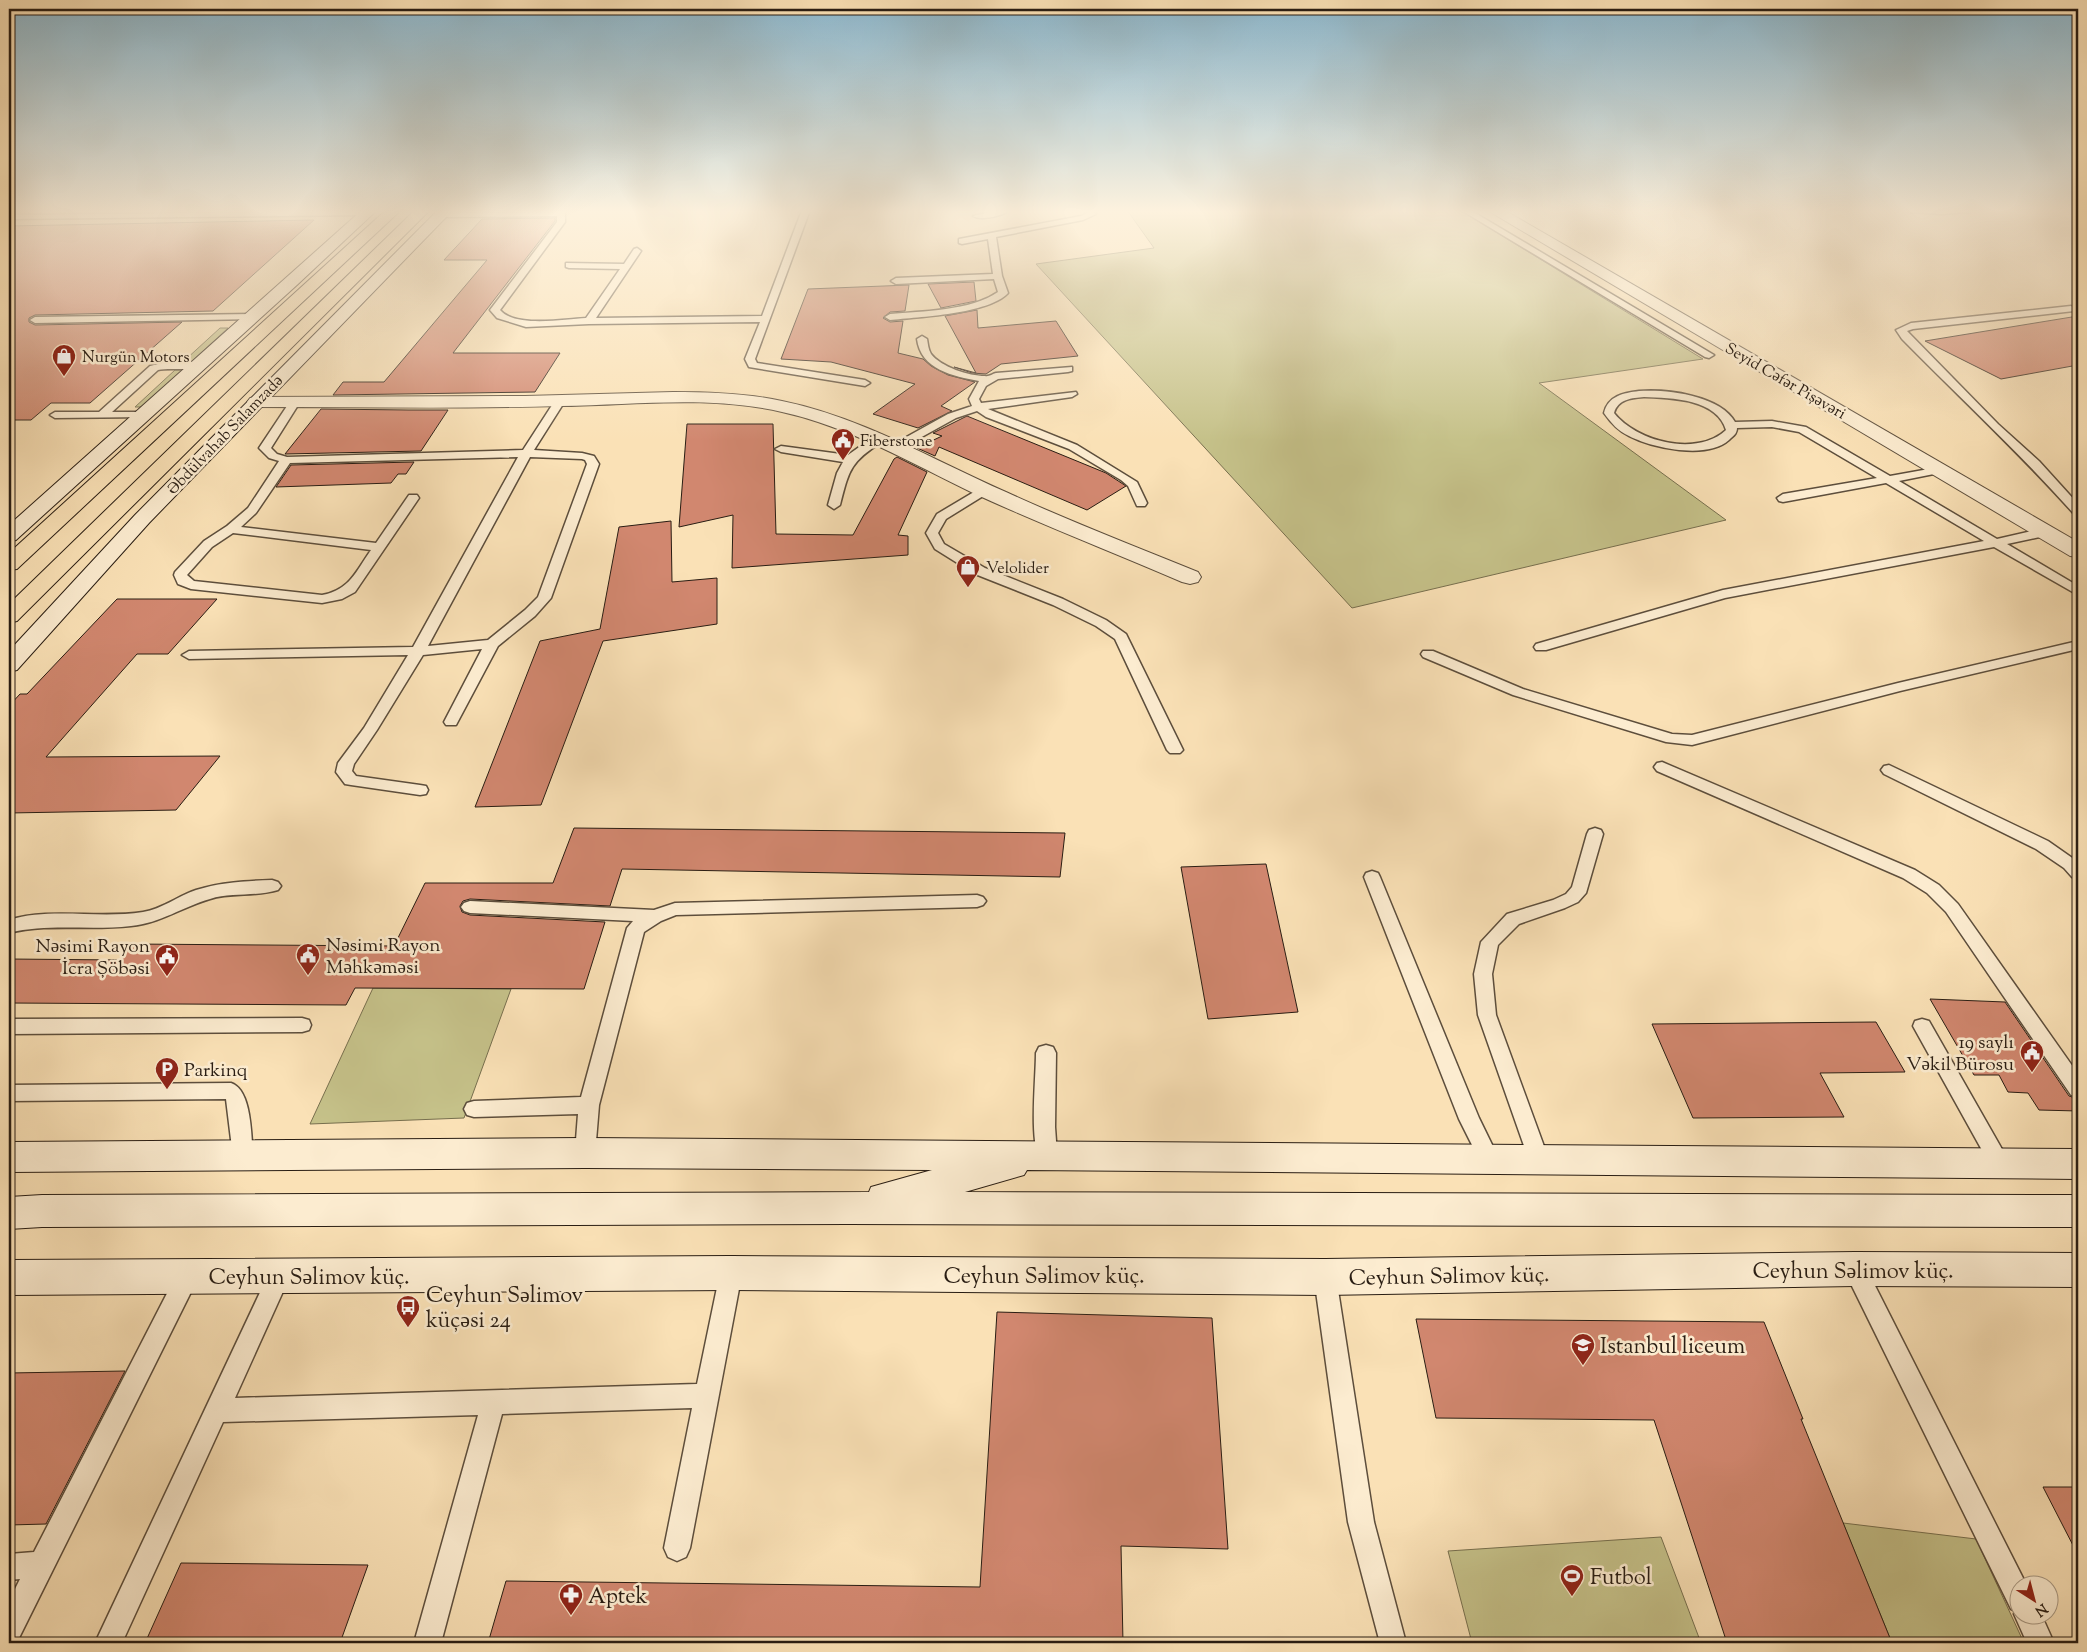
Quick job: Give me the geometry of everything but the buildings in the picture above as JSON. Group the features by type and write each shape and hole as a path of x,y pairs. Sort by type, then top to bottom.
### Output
{"main road":[{"path":"9,536 285,287"},
{"path":"9,564 310,287"},
{"name":"Əbdülvahab Salamzadə","path":"9,616 274,356 352,287"},
{"name":"Əbdülvahab Salamzadə","path":"9,665 142,518 366,287"},
{"name":"Seyid Cəfər Pişəvəri","path":"1627,287 2078,551"},
{"name":"Seyid Cəfər Pişəvəri","path":"1646,287 2078,536"},
{"path":"274,356 278,379"},
{"path":"183,380 231,359"},
{"path":"256,402 560,401 704,398 743,400 819,416 896,447 984,490 1190,577"},
{"path":"150,478 212,447"},
{"path":"102,478 106,448"},
{"path":"9,1157 585,1153 2078,1164"},
{"path":"848,1208 1047,1155"},
{"path":"9,1213 62,1211 848,1208 2078,1212"},
{"name":"Ceyhun Səlimov küç.","path":"9,1278 731,1273 1325,1277 1854,1269 2078,1270"}],"lane":[{"path":"512,287 495,310 500,316 526,324 766,319"},
{"path":"590,322 613,287"},
{"path":"778,287 750,359 753,364 865,383"},
{"path":"890,317 988,302 999,298 1003,293 1001,287"},
{"path":"1594,287 1709,355"},
{"path":"2071,309 1911,326 1901,330 1904,337 1987,419 2035,463 2078,511"},
{"path":"35,320 253,317"},
{"path":"1651,321 1678,317"},
{"path":"922,339 922,348 925,355 939,365 962,374 987,380"},
{"path":"102,415 154,368 166,365 199,365"},
{"path":"1068,369 996,376 987,380 974,399 978,407 990,415 1066,444 1103,465 1133,484 1141,504"},
{"path":"896,447 952,416 978,407 1072,394"},
{"path":"1631,395 1671,395 1712,407 1728,419 1732,425 1729,437 1712,445 1669,445 1654,442 1628,432 1618,426 1609,413 1610,407 1614,402 1631,395"},
{"path":"420,790 350,780 344,772 346,763 370,730 418,651 526,453 560,401"},
{"path":"294,402 265,448 273,456 287,460 526,453 582,456 590,458 594,464 544,598 530,613 492,644 451,722"},
{"path":"56,415 144,415"},
{"path":"1732,425 1772,424 1802,429 2078,591"},
{"path":"834,505 845,466 857,452 878,440"},
{"path":"781,449 850,459"},
{"path":"287,460 282,464 252,510 231,529 208,544 180,575 183,581 191,585 322,599 337,596 350,590 413,498"},
{"path":"1784,498 1940,470"},
{"path":"984,490 941,517 932,533 939,546 980,571 1101,622 1121,637 1175,750"},
{"path":"231,529 379,547"},
{"path":"1542,648 1723,594 2045,532"},
{"path":"189,654 418,651 492,644"},
{"path":"1428,654 1518,692 1671,738 1692,740 1898,687 2078,645"},
{"path":"1662,766 1909,874 1933,889 1952,908 2078,1089"},
{"path":"1889,770 2042,845 2070,864 2078,873"},
{"path":"1539,1160 1487,1015 1483,974 1490,942 1513,919 1560,904 1572,898 1580,889 1595,834"},
{"path":"1372,877 1469,1119 1489,1160"},
{"path":"9,927 18,923 44,919 118,922 147,917 221,889 272,886"},
{"path":"585,1153 589,1105 636,928 655,916 675,909 977,901"},
{"path":"470,907 655,916"},
{"path":"9,1027 302,1026"},
{"path":"1922,1026 2000,1164"},
{"path":"1046,1053 1045,1127 1047,1155"},
{"path":"9,1093 231,1091 236,1097 243,1156"},
{"path":"474,1109 589,1105"},
{"path":"1854,1269 2010,1580"},
{"path":"677,1548 731,1273"},
{"path":"108,1643 279,1276"},
{"path":"9,1628 187,1277"},
{"path":"1325,1277 1361,1522 1393,1643"},
{"path":"218,1410 707,1396"},
{"path":"427,1643 494,1402"},
{"path":"9,1567 40,1564"},
{"path":"2032,1624 2041,1643"}],"shaded area":[{"path":"1057,287 1586,287 1703,359 1539,383 1726,520 1352,608"},
{"path":"220,328 228,328 192,361 184,361"},
{"path":"175,370 183,370 143,407 135,407"},
{"path":"373,988 511,989 464,1118 310,1124"},
{"path":"1843,1523 1976,1539 2010,1613 2010,1624 2015,1624 2024,1643 1892,1643"},
{"name":"Futbol","path":"1661,1537 1701,1643 1472,1643 1448,1551"}],"place":[{"name":"Nurgün Motors","path":"64,377"},
{"name":"Fiberstone","path":"843,461"},
{"name":"Velolider","path":"968,588"},
{"name":"Nəsimi Rayon Məhkəməsi","path":"308,976"},
{"name":"Nəsimi Rayon İcra Şöbəsi","path":"167,977"},
{"name":"19 saylı Vəkil Bürosu","path":"2032,1073"},
{"name":"Parkinq","path":"167,1090"},
{"name":"Ceyhun Səlimov küçəsi 24","path":"408,1328"},
{"name":"Istanbul liceum","path":"1583,1366"},
{"name":"Futbol","path":"1572,1597"},
{"name":"Aptek","path":"571,1616"}]}
